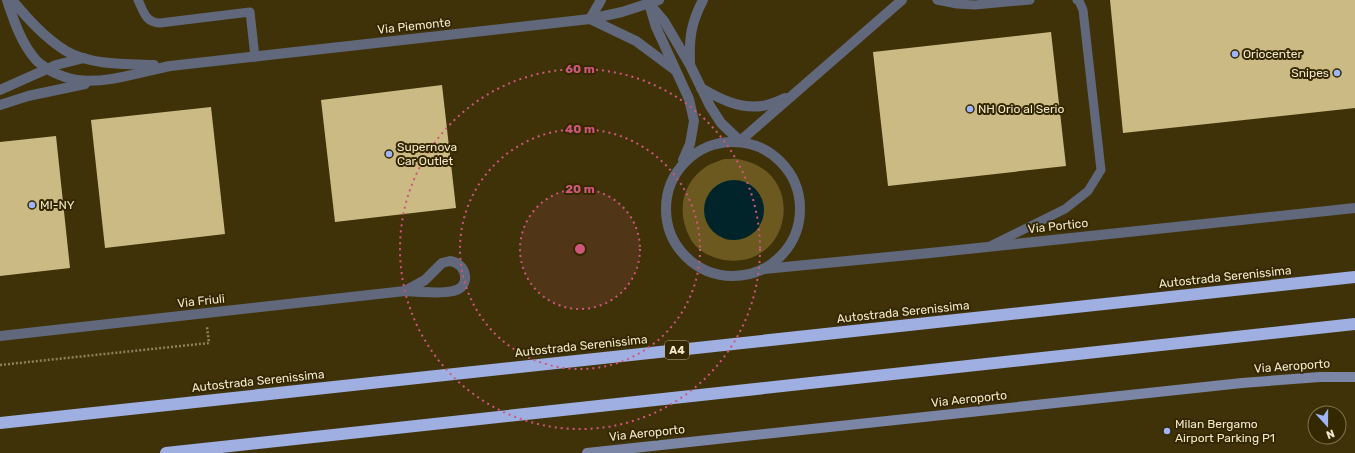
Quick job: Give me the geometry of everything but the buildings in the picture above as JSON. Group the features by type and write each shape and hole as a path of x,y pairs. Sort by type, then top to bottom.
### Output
{"highway":[{"name":"Autostrada Serenissima","path":"0,423 1355,277"},
{"path":"166,453 1355,324"}],"main road":[{"name":"Via Aeroporto","path":"587,453 1242,383 1320,377 1355,377"}],"street":[{"name":"Via Piemonte","path":"8,0 16,27 26,46 37,61 47,69 62,76 76,80 103,80 170,66 590,18 622,12 652,1"},
{"name":"Via Piemonte","path":"12,0 46,37 67,52 84,58 114,64 170,66"},
{"path":"601,0 590,18 636,41 677,72"},
{"path":"690,65 689,46 692,26 702,0"},
{"path":"740,141 902,0"},
{"path":"652,1 690,65 721,123 740,141"},
{"path":"652,1 656,27 689,99 694,121 690,144 681,165 671,180 666,198 666,219 673,240 689,261 700,268 723,275 736,276 751,274 764,269 777,260 788,248 795,235 800,220 801,205 798,189 792,176 784,164 775,155 764,148 752,144 740,141 723,142 707,146 693,154 681,165"},
{"path":"0,90 47,69 84,58"},
{"path":"0,105 48,92 103,80"},
{"path":"701,88 727,102 743,106 762,106 791,96"},
{"name":"Via Portico","path":"764,269 1355,208"},
{"name":"Via Friuli","path":"0,336 405,292 454,291 458,290 464,284 466,275 465,270 462,266 455,262 446,262 439,266 425,280 405,292"}],"lane":[{"path":"138,0 147,18 152,23 250,12 255,57"},
{"path":"937,0 957,4 976,5 1030,0"},
{"path":"988,247 1065,209 1074,203 1088,191 1101,170 1083,10 1079,1 1077,0"}],"path":[{"path":"0,366 209,343 207,327 214,326"}],"shaded area":[{"path":"724,159 740,159 763,169 776,183 783,200 783,219 777,236 764,251 747,259 724,260 700,250 690,238 683,218 684,198 692,180 709,165","holes":["728,181 744,184 755,191 761,201 763,213 760,224 752,233 740,239 724,239"]}],"water":[{"path":"734,180 751,185 759,193 764,210 759,227 751,235 734,240 717,235 709,227 704,210 709,193 717,185"}],"place":[{"name":"Oriocenter","path":"1235,54"},
{"name":"Snipes","path":"1337,73"},
{"name":"NH Orio al Serio","path":"970,109"},
{"name":"Supernova Car Outlet","path":"389,154"},
{"name":"MI-NY","path":"32,205"},
{"name":"Milan Bergamo Airport Parking P1","path":"1167,431"}]}
